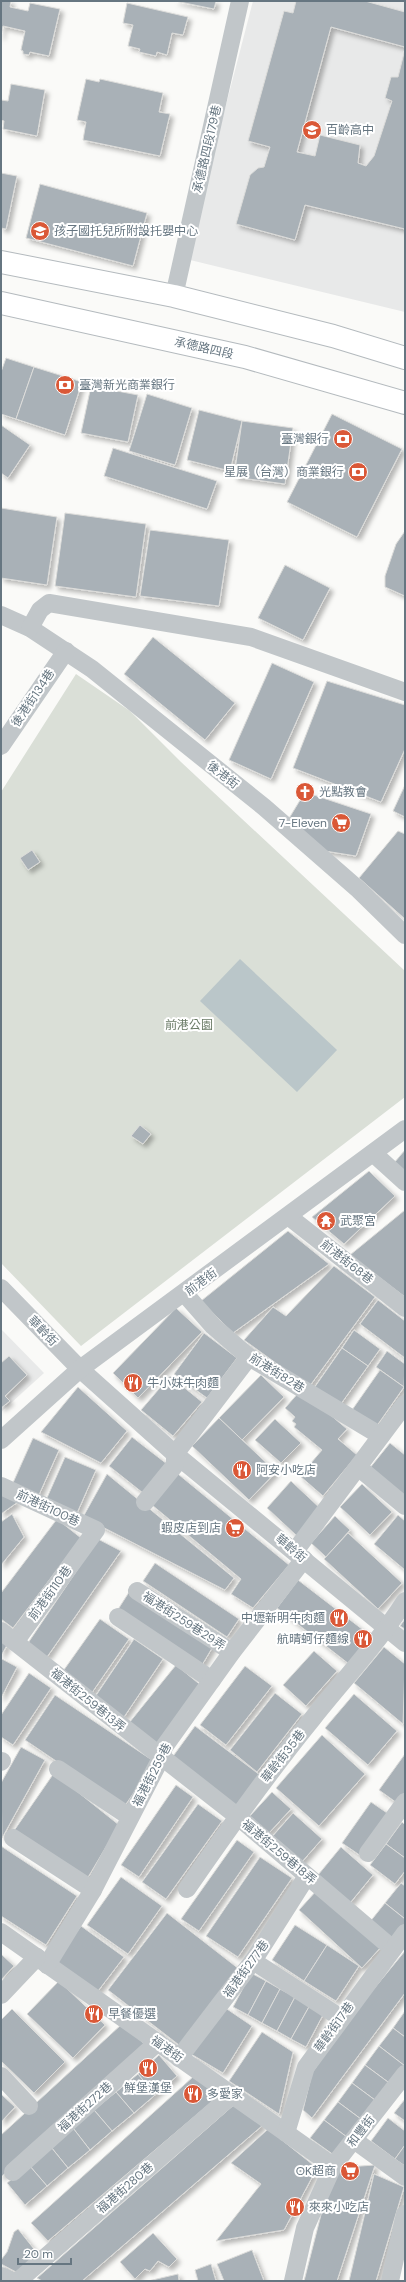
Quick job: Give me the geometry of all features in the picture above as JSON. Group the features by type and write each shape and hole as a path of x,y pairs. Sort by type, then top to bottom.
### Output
{"main road":[{"path":"1,262 174,296 333,336 405,358"},
{"name":"承德路四段","path":"1,303 245,357 405,403"}],"street":[{"name":"承德路四段179巷","path":"174,296 240,1"},
{"path":"30,628 40,610 48,602 251,637 405,692"},
{"name":"後港街","path":"1,616 30,628 66,651 264,806 359,890 405,935"},
{"name":"後港街134巷","path":"1,746 66,651"},
{"name":"前港街","path":"1,1440 80,1369 185,1294 405,1129"},
{"path":"373,1152 405,1182"},
{"name":"前港街68巷","path":"288,1216 405,1308"},
{"name":"華齡街","path":"1,1288 80,1369 175,1454 405,1643"},
{"name":"前港街82巷","path":"185,1294 213,1326 250,1357 381,1436"},
{"path":"145,1502 175,1465 175,1454 250,1357"},
{"name":"福港街259巷","path":"1,1995 42,1961 93,1890 161,1758 164,1747 232,1652 358,1467 381,1436 403,1411"},
{"path":"358,1467 405,1506"},
{"name":"前港街100巷","path":"1,1486 96,1530"},
{"name":"前港街110巷","path":"8,1637 96,1530"},
{"name":"福港街259巷29弄","path":"137,1591 232,1652"},
{"name":"華齡街35巷","path":"188,1890 237,1816 313,1718 387,1629 405,1601"},
{"path":"118,1617 212,1680"},
{"name":"福港街259巷13弄","path":"8,1637 161,1758"},
{"name":"福港街259巷18弄","path":"161,1758 237,1816 393,1949"},
{"path":"58,1769 130,1817"},
{"path":"368,1853 405,1802"},
{"path":"12,1838 93,1890"},
{"name":"福港街277巷","path":"179,2058 253,1961 306,1876"},
{"name":"福港街","path":"1,1932 333,2166"},
{"name":"華齡街17巷","path":"286,2133 306,2067 405,1933"},
{"path":"253,1961 341,2018"},
{"name":"福港街272巷","path":"13,2172 158,2042"},
{"name":"和豐街","path":"293,2281 305,2228 333,2166 405,2074"},
{"path":"1,2076 29,2106"},
{"name":"福港街280巷","path":"18,2281 232,2096"},
{"path":"354,2140 405,2177"},
{"path":"390,2281 405,2214"},
{"path":"1,2276 12,2281"}],"shaded area":[{"name":"百齡高中","path":"253,1 405,1 405,312 186,259"},
{"path":"240,959 337,1050 297,1092 200,1001"},
{"path":"1,1329 44,1373 1,1412"}],"green space":[{"name":"前港公園","path":"76,674 130,711 181,762 405,971 405,1097 81,1346 1,1263 1,792"}],"building":[{"path":"1,1 11,1 10,7 28,11 30,3 60,9 49,56 30,52 29,55 23,54 23,51 21,50 25,31 3,26 1,37"},
{"path":"175,1 216,1 214,9"},
{"path":"296,1 365,1 405,12 405,47 331,27 297,152 315,156 320,135 360,145 358,163 366,166 374,156 392,101 385,98 391,77 398,77 405,49 405,229 305,205 295,240 236,224 250,175 258,168 264,167 270,147 248,141 284,11 293,13"},
{"path":"127,3 188,17 183,35 172,33 167,55 157,52 156,56 139,52 140,49 128,46 133,25 123,23"},
{"path":"86,79 99,82 100,79 163,93 159,112 170,114 160,156 83,140 86,122 77,120"},
{"path":"11,84 45,90 37,136 3,129 4,121 1,120 1,100 8,101"},
{"path":"1,173 17,176 6,229 1,228"},
{"path":"40,184 147,213 133,266 26,238"},
{"path":"6,358 34,367 16,419 1,414 1,372"},
{"path":"34,367 82,382 65,435 16,419"},
{"path":"91,386 138,395 128,442 81,433"},
{"path":"147,394 192,408 175,465 129,451"},
{"path":"199,410 242,421 230,471 187,460"},
{"path":"332,414 402,449 357,537 287,502"},
{"path":"242,421 293,428 285,484 234,477"},
{"path":"1,425 30,445 8,478 1,473"},
{"path":"113,448 217,481 207,509 104,476"},
{"path":"1,508 57,517 47,585 1,578"},
{"path":"65,513 146,524 136,597 55,586"},
{"path":"150,530 229,540 219,606 140,596"},
{"path":"405,531 405,596 385,587 385,576 396,544"},
{"path":"285,565 330,588 303,640 258,618"},
{"path":"153,637 235,703 205,740 124,674"},
{"path":"272,663 314,682 271,779 229,760"},
{"path":"327,681 405,705 405,749 381,802 293,768"},
{"path":"405,785 405,817 393,811"},
{"path":"305,792 371,814 356,856 325,851 288,820"},
{"path":"398,831 405,834 405,919 359,878"},
{"path":"32,850 40,862 28,870 20,858"},
{"path":"140,1125 151,1134 143,1144 131,1136"},
{"path":"405,1150 405,1172 394,1163"},
{"path":"369,1171 395,1196 344,1244 312,1217"},
{"path":"405,1210 405,1297 350,1255"},
{"path":"288,1231 329,1264 233,1333 201,1301"},
{"path":"334,1266 375,1297 309,1387 244,1340 273,1307 286,1316"},
{"path":"378,1300 405,1321 405,1358 360,1324"},
{"path":"176,1308 202,1332 138,1398 113,1373"},
{"path":"354,1330 380,1349 368,1366 342,1348"},
{"path":"204,1333 237,1358 207,1398 174,1374"},
{"path":"342,1348 368,1366 338,1408 312,1391"},
{"path":"387,1351 405,1364 404,1387 376,1367"},
{"path":"9,1356 27,1375 5,1396 10,1401 1,1408 1,1363"},
{"path":"380,1370 404,1387 376,1427 352,1410"},
{"path":"261,1375 284,1397 242,1440 219,1418"},
{"path":"170,1376 202,1402 173,1436 141,1410"},
{"path":"78,1387 127,1431 101,1463 41,1432"},
{"path":"301,1390 347,1429 338,1439 357,1455 323,1496 300,1476 322,1450 294,1427 296,1424 292,1421 295,1417 285,1408"},
{"path":"219,1418 276,1472 249,1500 192,1446"},
{"path":"275,1419 301,1443 281,1463 255,1440"},
{"path":"132,1437 167,1464 143,1493 109,1466"},
{"path":"33,1438 59,1450 38,1497 12,1485"},
{"path":"390,1443 405,1455 405,1498 369,1469"},
{"path":"65,1457 96,1470 77,1513 46,1500"},
{"path":"107,1474 234,1578 225,1590 83,1517"},
{"path":"178,1474 289,1565 253,1608 231,1594 241,1579 152,1505"},
{"path":"291,1481 322,1510 297,1536 267,1508"},
{"path":"362,1484 392,1512 370,1535 340,1507"},
{"path":"1,1494 18,1502 1,1514"},
{"path":"12,1514 24,1537 1,1565 1,1522"},
{"path":"398,1515 405,1521 405,1570 374,1544"},
{"path":"335,1516 350,1530 326,1557 311,1543"},
{"path":"57,1519 81,1538 13,1628 1,1619 1,1593"},
{"path":"348,1533 402,1583 378,1609 324,1559"},
{"path":"98,1539 121,1551 47,1657 28,1643"},
{"path":"155,1563 239,1619 227,1637 143,1581"},
{"path":"298,1580 371,1636 349,1664 277,1608"},
{"path":"131,1589 215,1643 202,1665 117,1611"},
{"path":"100,1619 129,1639 91,1694 61,1674"},
{"path":"405,1619 405,1629 400,1626"},
{"path":"134,1639 163,1659 124,1717 95,1697"},
{"path":"1,1641 7,1645 1,1656"},
{"path":"384,1647 405,1664 403,1724 354,1683"},
{"path":"314,1651 337,1671 306,1706 283,1685"},
{"path":"2,1659 17,1667 1,1698 1,1661"},
{"path":"176,1665 203,1687 156,1745 129,1723"},
{"path":"245,1666 272,1686 226,1745 200,1725"},
{"path":"29,1673 51,1688 13,1745 1,1737 1,1715"},
{"path":"275,1693 302,1714 257,1772 230,1750"},
{"path":"354,1694 397,1731 368,1765 325,1728"},
{"path":"55,1695 155,1762 124,1807 25,1740"},
{"path":"195,1726 260,1775 236,1807 171,1759"},
{"path":"322,1735 365,1774 319,1826 276,1788"},
{"path":"21,1747 45,1760 2,1838 1,1783"},
{"path":"405,1754 405,1792 397,1803 379,1790"},
{"path":"54,1773 119,1825 87,1879 11,1835"},
{"path":"176,1785 193,1797 139,1877 121,1865"},
{"path":"272,1792 291,1809 268,1834 249,1817"},
{"path":"371,1802 390,1815 361,1856 342,1843"},
{"path":"198,1804 222,1821 166,1899 142,1882"},
{"path":"293,1813 322,1839 300,1864 271,1838"},
{"path":"402,1822 405,1825 405,1858 386,1844"},
{"path":"237,1840 254,1852 199,1931 181,1919"},
{"path":"386,1844 405,1858 405,1871 395,1884 370,1865"},
{"path":"1,1846 77,1896 46,1945 1,1916"},
{"path":"341,1847 373,1875 350,1903 318,1875"},
{"path":"260,1857 292,1878 238,1957 206,1936"},
{"path":"121,1877 162,1906 128,1954 87,1925"},
{"path":"401,1883 405,1886 405,1919 385,1903"},
{"path":"317,1890 381,1947 362,1968 299,1910"},
{"path":"385,1903 405,1919 405,1926 393,1941 369,1923"},
{"path":"167,1913 239,1969 179,2045 108,1990"},
{"path":"295,1925 327,1945 304,1981 272,1960"},
{"path":"81,1926 124,1957 98,1991 55,1961"},
{"path":"327,1945 359,1966 336,2001 304,1981"},
{"path":"405,1951 405,1993 312,2118 303,2110 312,2073 349,2019"},
{"path":"1,1954 14,1966 1,1980"},
{"path":"251,1973 266,1981 248,2015 233,2007"},
{"path":"59,1981 105,2025 73,2058 27,2014"},
{"path":"266,1981 280,1989 262,2023 248,2015"},
{"path":"280,1989 295,1997 277,2031 262,2023"},
{"path":"295,1997 310,2005 291,2039 277,2031"},
{"path":"310,2005 324,2013 306,2047 291,2039"},
{"path":"224,2007 252,2026 223,2073 191,2054"},
{"path":"12,2009 65,2062 34,2093 1,2061 1,2020"},
{"path":"405,2011 405,2037 393,2028"},
{"path":"122,2024 149,2048 1,2177 1,2135"},
{"path":"393,2028 405,2037 405,2066 379,2046"},
{"path":"262,2032 293,2052 279,2114 229,2081"},
{"path":"379,2046 405,2066 392,2085 365,2065"},
{"path":"159,2055 177,2076 155,2095 138,2074"},
{"path":"365,2065 392,2085 379,2103 352,2083"},
{"path":"138,2074 155,2095 134,2113 116,2092"},
{"path":"194,2076 221,2094 48,2241 31,2223"},
{"path":"352,2083 379,2103 365,2122 338,2102"},
{"path":"116,2092 134,2113 112,2131 94,2110"},
{"path":"1,2094 15,2107 1,2122"},
{"path":"405,2099 405,2121 394,2113"},
{"path":"338,2102 365,2122 351,2140 324,2120"},
{"path":"236,2103 263,2125 82,2281 42,2281 37,2278"},
{"path":"94,2110 112,2131 90,2150 73,2128"},
{"path":"388,2118 405,2131 405,2145 395,2159 371,2141"},
{"path":"324,2120 351,2140 338,2158 310,2138"},
{"path":"73,2128 90,2150 68,2168 51,2147"},
{"path":"268,2129 317,2168 284,2230 216,2241 261,2184 231,2163"},
{"path":"405,2145 405,2166 395,2159"},
{"path":"51,2147 68,2168 47,2186 29,2165"},
{"path":"29,2165 47,2186 25,2205 7,2183"},
{"path":"375,2165 337,2281 304,2281 333,2168"},
{"path":"374,2174 404,2187 376,2281 349,2281"},
{"path":"18,2229 38,2254 16,2272 1,2264 1,2260 7,2252 14,2232"},
{"path":"153,2233 177,2259 169,2267 158,2261 150,2271 145,2269 135,2279 120,2262"},
{"path":"252,2250 264,2281 224,2281 217,2264"},
{"path":"211,2264 216,2281 198,2281 195,2270"},
{"path":"178,2274 179,2281 148,2281"}],"place":[{"name":"百齡高中","path":"312,130"},
{"name":"孩子國托兒所附設托嬰中心","path":"40,231"},
{"name":"臺灣新光商業銀行","path":"65,385"},
{"name":"臺灣銀行","path":"343,439"},
{"name":"星展（台灣）商業銀行","path":"358,472"},
{"name":"光點教會","path":"305,792"},
{"name":"7-Eleven","path":"341,823"},
{"name":"武聚宮","path":"326,1221"},
{"name":"牛小妹牛肉麵","path":"133,1383"},
{"name":"阿安小吃店","path":"242,1470"},
{"name":"蝦皮店到店","path":"235,1528"},
{"name":"中壢新明牛肉麵","path":"339,1618"},
{"name":"航晴蚵仔麵線","path":"363,1639"},
{"name":"早餐優選","path":"94,2014"},
{"name":"鮮堡漢堡","path":"148,2068"},
{"name":"多愛家","path":"193,2094"},
{"name":"OK超商","path":"350,2171"},
{"name":"來來小吃店","path":"295,2207"}]}
